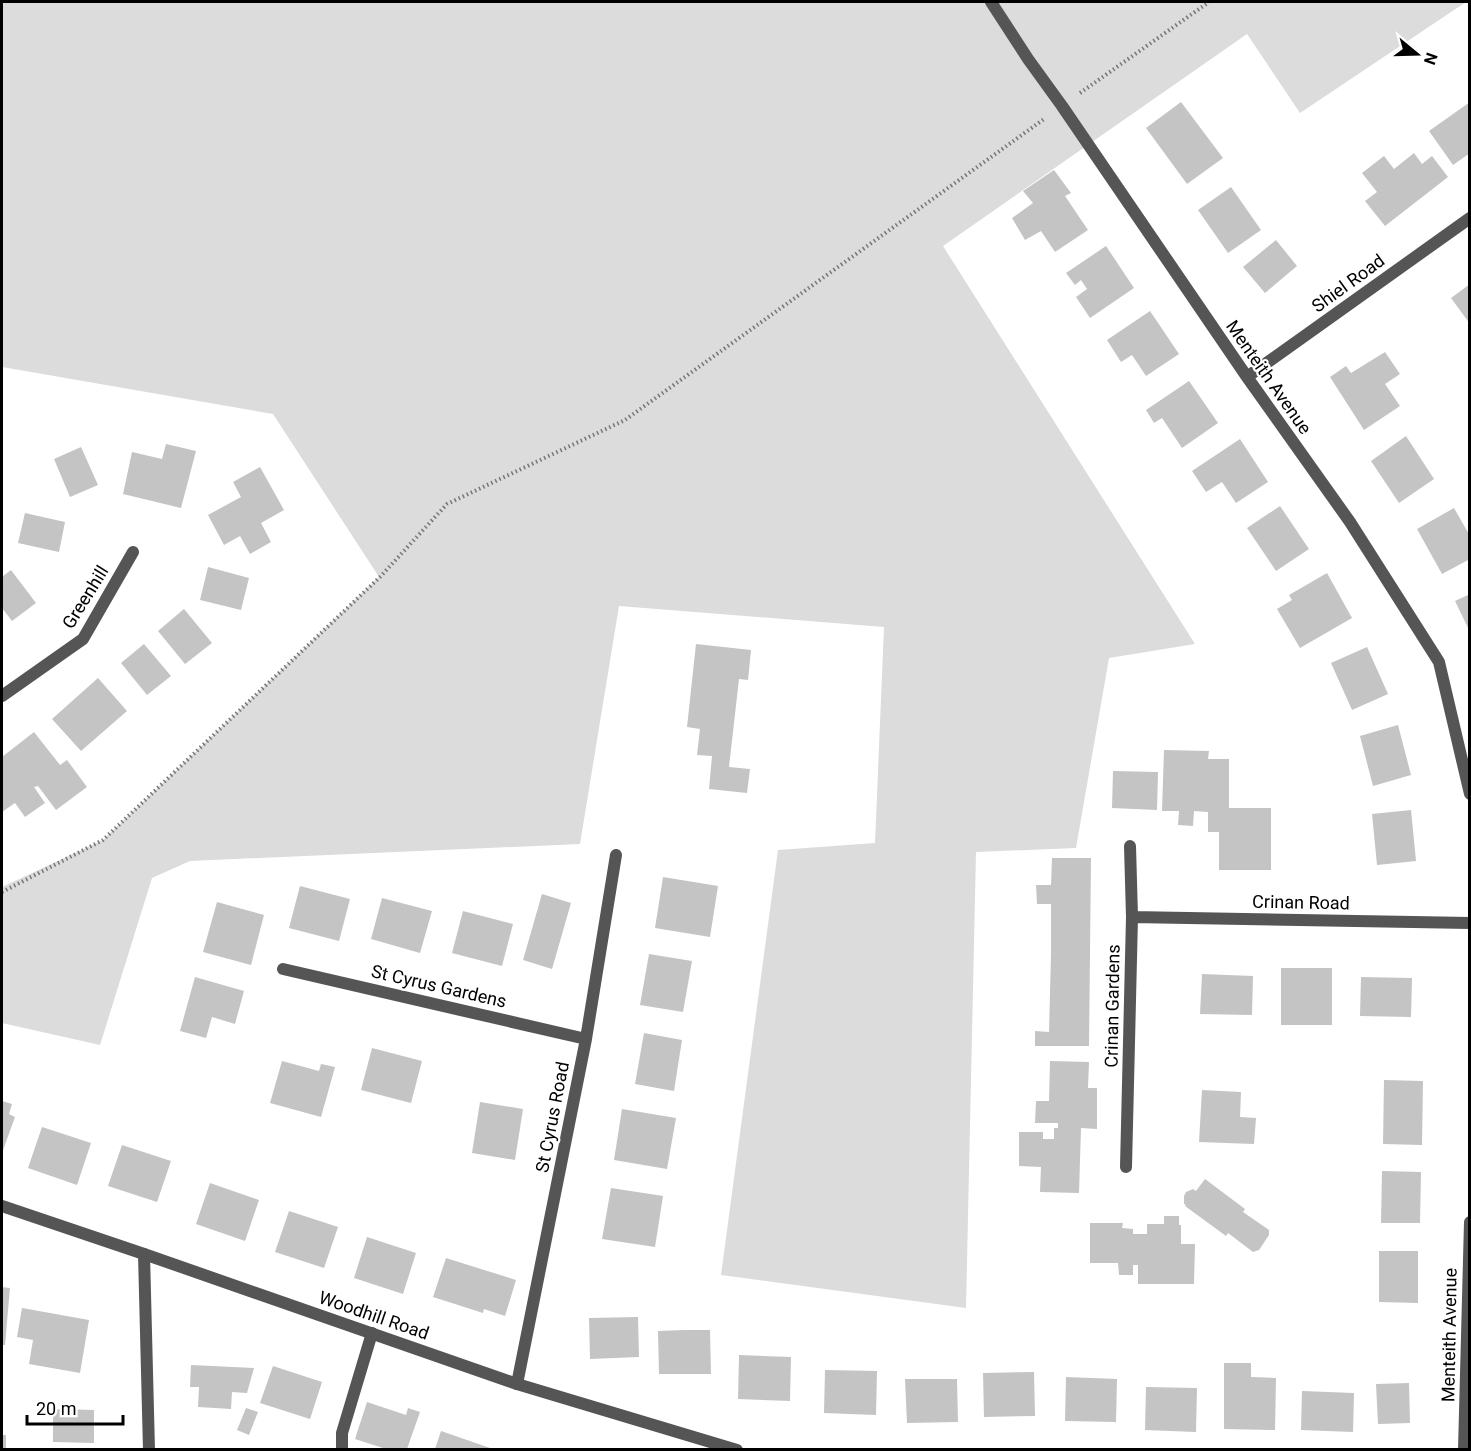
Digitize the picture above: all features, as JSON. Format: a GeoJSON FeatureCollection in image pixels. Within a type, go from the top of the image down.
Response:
{"type":"FeatureCollection","features":[{"type":"Feature","properties":{"kind":"street","name":"Menteith Avenue"},"geometry":{"type":"LineString","coordinates":[[991,2],[1247,377],[1350,522],[1439,662],[1470,794]]}},
{"type":"Feature","properties":{"kind":"street","name":"Shiel Road"},"geometry":{"type":"LineString","coordinates":[[1247,377],[1470,218]]}},
{"type":"Feature","properties":{"kind":"street","name":"Greenhill"},"geometry":{"type":"LineString","coordinates":[[2,696],[82,639],[133,552]]}},
{"type":"Feature","properties":{"kind":"street","name":"Crinan Gardens"},"geometry":{"type":"LineString","coordinates":[[1126,1167],[1132,917],[1130,846]]}},
{"type":"Feature","properties":{"kind":"street","name":"St Cyrus Road"},"geometry":{"type":"LineString","coordinates":[[517,1384],[586,1039],[616,855]]}},
{"type":"Feature","properties":{"kind":"street","name":"Crinan Road"},"geometry":{"type":"LineString","coordinates":[[1132,917],[1470,923]]}},
{"type":"Feature","properties":{"kind":"street","name":"St Cyrus Gardens"},"geometry":{"type":"LineString","coordinates":[[283,969],[586,1039]]}},
{"type":"Feature","properties":{"kind":"street","name":"Woodhill Road"},"geometry":{"type":"LineString","coordinates":[[2,1206],[517,1384],[737,1449]]}},
{"type":"Feature","properties":{"kind":"street","name":"Menteith Avenue"},"geometry":{"type":"LineString","coordinates":[[1464,1449],[1470,1222]]}},
{"type":"Feature","properties":{"kind":"street"},"geometry":{"type":"LineString","coordinates":[[144,1254],[150,1449]]}},
{"type":"Feature","properties":{"kind":"street"},"geometry":{"type":"LineString","coordinates":[[342,1449],[342,1433],[372,1333]]}},
{"type":"Feature","properties":{"kind":"path"},"geometry":{"type":"LineString","coordinates":[[2,892],[103,840],[380,578],[447,504],[625,420],[1209,2]]}},
{"type":"Feature","properties":{"kind":"shaded area"},"geometry":{"type":"Polygon","coordinates":[[[2,2],[1466,2],[1300,113],[1247,34],[943,246],[1195,644],[1109,658],[1076,848],[976,852],[966,1308],[721,1275],[778,850],[875,843],[884,627],[619,606],[580,844],[190,861],[152,878],[100,1045],[2,1023],[2,887],[103,840],[379,577],[273,414],[2,367],[2,2]]]}},
{"type":"Feature","properties":{"kind":"building"},"geometry":{"type":"Polygon","coordinates":[[[1181,102],[1223,158],[1187,184],[1146,128],[1181,102]]]}},
{"type":"Feature","properties":{"kind":"building"},"geometry":{"type":"Polygon","coordinates":[[[1470,102],[1470,153],[1453,165],[1429,131],[1470,102]]]}},
{"type":"Feature","properties":{"kind":"building"},"geometry":{"type":"Polygon","coordinates":[[[1414,153],[1422,164],[1432,156],[1448,177],[1385,226],[1365,201],[1377,192],[1362,173],[1384,156],[1394,169],[1414,153]]]}},
{"type":"Feature","properties":{"kind":"building"},"geometry":{"type":"Polygon","coordinates":[[[1054,170],[1071,193],[1065,196],[1088,230],[1055,252],[1041,231],[1025,240],[1012,218],[1033,203],[1023,191],[1054,170]]]}},
{"type":"Feature","properties":{"kind":"building"},"geometry":{"type":"Polygon","coordinates":[[[1231,187],[1261,230],[1228,253],[1198,210],[1231,187]]]}},
{"type":"Feature","properties":{"kind":"building"},"geometry":{"type":"Polygon","coordinates":[[[1276,240],[1297,266],[1265,293],[1243,267],[1276,240]]]}},
{"type":"Feature","properties":{"kind":"building"},"geometry":{"type":"Polygon","coordinates":[[[1106,246],[1134,288],[1090,318],[1076,297],[1087,289],[1081,280],[1075,285],[1066,273],[1106,246]]]}},
{"type":"Feature","properties":{"kind":"building"},"geometry":{"type":"Polygon","coordinates":[[[1470,284],[1470,324],[1451,298],[1470,284]]]}},
{"type":"Feature","properties":{"kind":"building"},"geometry":{"type":"Polygon","coordinates":[[[1150,311],[1179,354],[1146,376],[1132,355],[1121,362],[1107,340],[1150,311]]]}},
{"type":"Feature","properties":{"kind":"building"},"geometry":{"type":"Polygon","coordinates":[[[1385,352],[1400,374],[1385,384],[1400,406],[1364,430],[1330,377],[1346,366],[1351,373],[1385,352]]]}},
{"type":"Feature","properties":{"kind":"building"},"geometry":{"type":"Polygon","coordinates":[[[1189,381],[1218,423],[1182,448],[1162,418],[1154,423],[1146,410],[1189,381]]]}},
{"type":"Feature","properties":{"kind":"building"},"geometry":{"type":"Polygon","coordinates":[[[1406,436],[1434,479],[1399,503],[1371,461],[1406,436]]]}},
{"type":"Feature","properties":{"kind":"building"},"geometry":{"type":"Polygon","coordinates":[[[1240,439],[1268,482],[1236,503],[1222,482],[1206,492],[1192,471],[1240,439]]]}},
{"type":"Feature","properties":{"kind":"building"},"geometry":{"type":"Polygon","coordinates":[[[166,444],[196,451],[181,508],[123,494],[132,452],[162,459],[166,444]]]}},
{"type":"Feature","properties":{"kind":"building"},"geometry":{"type":"Polygon","coordinates":[[[81,447],[98,485],[70,497],[54,459],[81,447]]]}},
{"type":"Feature","properties":{"kind":"building"},"geometry":{"type":"Polygon","coordinates":[[[260,467],[284,510],[261,523],[271,542],[250,554],[240,536],[224,545],[208,515],[241,497],[233,482],[260,467]]]}},
{"type":"Feature","properties":{"kind":"building"},"geometry":{"type":"Polygon","coordinates":[[[1280,506],[1309,549],[1276,571],[1247,528],[1280,506]]]}},
{"type":"Feature","properties":{"kind":"building"},"geometry":{"type":"Polygon","coordinates":[[[1454,508],[1470,536],[1470,559],[1442,574],[1417,529],[1454,508]]]}},
{"type":"Feature","properties":{"kind":"building"},"geometry":{"type":"Polygon","coordinates":[[[25,513],[65,522],[59,552],[18,543],[25,513]]]}},
{"type":"Feature","properties":{"kind":"building"},"geometry":{"type":"Polygon","coordinates":[[[208,567],[249,578],[241,610],[200,600],[208,567]]]}},
{"type":"Feature","properties":{"kind":"building"},"geometry":{"type":"Polygon","coordinates":[[[11,570],[36,603],[12,621],[2,608],[2,577],[11,570]]]}},
{"type":"Feature","properties":{"kind":"building"},"geometry":{"type":"Polygon","coordinates":[[[1327,573],[1352,618],[1300,648],[1277,609],[1292,600],[1289,595],[1327,573]]]}},
{"type":"Feature","properties":{"kind":"building"},"geometry":{"type":"Polygon","coordinates":[[[1470,594],[1470,632],[1455,601],[1470,594]]]}},
{"type":"Feature","properties":{"kind":"building"},"geometry":{"type":"Polygon","coordinates":[[[184,609],[212,643],[185,664],[158,631],[184,609]]]}},
{"type":"Feature","properties":{"kind":"building"},"geometry":{"type":"Polygon","coordinates":[[[144,644],[171,676],[147,695],[121,663],[144,644]]]}},
{"type":"Feature","properties":{"kind":"building"},"geometry":{"type":"Polygon","coordinates":[[[696,644],[751,650],[748,680],[739,679],[729,767],[750,769],[747,793],[709,789],[712,756],[697,755],[700,729],[687,727],[696,644]]]}},
{"type":"Feature","properties":{"kind":"building"},"geometry":{"type":"Polygon","coordinates":[[[1367,647],[1388,694],[1352,710],[1331,663],[1367,647]]]}},
{"type":"Feature","properties":{"kind":"building"},"geometry":{"type":"Polygon","coordinates":[[[98,678],[127,711],[81,751],[52,719],[98,678]]]}},
{"type":"Feature","properties":{"kind":"building"},"geometry":{"type":"Polygon","coordinates":[[[1398,725],[1411,775],[1373,786],[1360,736],[1398,725]]]}},
{"type":"Feature","properties":{"kind":"building"},"geometry":{"type":"Polygon","coordinates":[[[34,732],[60,765],[67,760],[87,787],[56,810],[38,786],[34,787],[45,803],[25,817],[15,803],[2,812],[2,757],[34,732]]]}},
{"type":"Feature","properties":{"kind":"building"},"geometry":{"type":"Polygon","coordinates":[[[1164,750],[1209,751],[1208,759],[1229,759],[1229,808],[1271,808],[1271,870],[1219,870],[1219,832],[1208,832],[1208,812],[1194,811],[1193,826],[1178,825],[1179,811],[1162,811],[1164,750]]]}},
{"type":"Feature","properties":{"kind":"building"},"geometry":{"type":"Polygon","coordinates":[[[1113,771],[1158,772],[1157,810],[1112,808],[1113,771]]]}},
{"type":"Feature","properties":{"kind":"building"},"geometry":{"type":"Polygon","coordinates":[[[1411,810],[1416,861],[1377,865],[1372,814],[1411,810]]]}},
{"type":"Feature","properties":{"kind":"building"},"geometry":{"type":"Polygon","coordinates":[[[1052,858],[1091,858],[1089,1046],[1035,1046],[1035,1031],[1049,1032],[1051,954],[1051,904],[1037,904],[1036,885],[1051,885],[1052,858]]]}},
{"type":"Feature","properties":{"kind":"building"},"geometry":{"type":"Polygon","coordinates":[[[663,877],[718,886],[710,937],[655,928],[663,877]]]}},
{"type":"Feature","properties":{"kind":"building"},"geometry":{"type":"Polygon","coordinates":[[[300,886],[350,899],[339,941],[289,928],[300,886]]]}},
{"type":"Feature","properties":{"kind":"building"},"geometry":{"type":"Polygon","coordinates":[[[542,894],[571,903],[552,969],[523,960],[542,894]]]}},
{"type":"Feature","properties":{"kind":"building"},"geometry":{"type":"Polygon","coordinates":[[[382,898],[432,911],[420,953],[371,939],[382,898]]]}},
{"type":"Feature","properties":{"kind":"building"},"geometry":{"type":"Polygon","coordinates":[[[217,902],[264,915],[251,965],[203,952],[217,902]]]}},
{"type":"Feature","properties":{"kind":"building"},"geometry":{"type":"Polygon","coordinates":[[[463,911],[513,924],[502,966],[452,953],[463,911]]]}},
{"type":"Feature","properties":{"kind":"building"},"geometry":{"type":"Polygon","coordinates":[[[649,954],[692,961],[683,1012],[640,1005],[649,954]]]}},
{"type":"Feature","properties":{"kind":"building"},"geometry":{"type":"Polygon","coordinates":[[[1281,968],[1332,968],[1332,1025],[1281,1025],[1281,968]]]}},
{"type":"Feature","properties":{"kind":"building"},"geometry":{"type":"Polygon","coordinates":[[[1202,974],[1253,976],[1252,1015],[1200,1014],[1202,974]]]}},
{"type":"Feature","properties":{"kind":"building"},"geometry":{"type":"Polygon","coordinates":[[[195,977],[244,991],[235,1024],[212,1017],[206,1038],[180,1031],[195,977]]]}},
{"type":"Feature","properties":{"kind":"building"},"geometry":{"type":"Polygon","coordinates":[[[1361,977],[1412,978],[1411,1017],[1360,1016],[1361,977]]]}},
{"type":"Feature","properties":{"kind":"building"},"geometry":{"type":"Polygon","coordinates":[[[644,1033],[682,1040],[674,1091],[635,1084],[644,1033]]]}},
{"type":"Feature","properties":{"kind":"building"},"geometry":{"type":"Polygon","coordinates":[[[372,1048],[422,1061],[411,1103],[361,1090],[372,1048]]]}},
{"type":"Feature","properties":{"kind":"building"},"geometry":{"type":"Polygon","coordinates":[[[282,1061],[319,1071],[321,1064],[335,1067],[321,1117],[270,1103],[282,1061]]]}},
{"type":"Feature","properties":{"kind":"building"},"geometry":{"type":"Polygon","coordinates":[[[1050,1061],[1089,1062],[1088,1088],[1097,1088],[1097,1129],[1081,1128],[1079,1193],[1040,1192],[1041,1167],[1019,1166],[1019,1132],[1043,1132],[1043,1139],[1054,1139],[1054,1128],[1058,1128],[1058,1123],[1035,1123],[1036,1101],[1049,1101],[1050,1061]]]}},
{"type":"Feature","properties":{"kind":"building"},"geometry":{"type":"Polygon","coordinates":[[[1384,1080],[1423,1081],[1422,1145],[1383,1144],[1384,1080]]]}},
{"type":"Feature","properties":{"kind":"building"},"geometry":{"type":"Polygon","coordinates":[[[1202,1090],[1241,1092],[1240,1117],[1256,1118],[1254,1144],[1199,1142],[1202,1090]]]}},
{"type":"Feature","properties":{"kind":"building"},"geometry":{"type":"Polygon","coordinates":[[[2,1101],[12,1104],[9,1114],[15,1117],[2,1153],[2,1101]]]}},
{"type":"Feature","properties":{"kind":"building"},"geometry":{"type":"Polygon","coordinates":[[[480,1102],[523,1109],[515,1160],[472,1153],[480,1102]]]}},
{"type":"Feature","properties":{"kind":"building"},"geometry":{"type":"Polygon","coordinates":[[[622,1109],[676,1118],[667,1169],[614,1160],[622,1109]]]}},
{"type":"Feature","properties":{"kind":"building"},"geometry":{"type":"Polygon","coordinates":[[[42,1127],[91,1143],[77,1185],[28,1168],[42,1127]]]}},
{"type":"Feature","properties":{"kind":"building"},"geometry":{"type":"Polygon","coordinates":[[[122,1145],[171,1161],[157,1202],[108,1186],[122,1145]]]}},
{"type":"Feature","properties":{"kind":"building"},"geometry":{"type":"Polygon","coordinates":[[[1382,1171],[1421,1172],[1420,1223],[1381,1223],[1382,1171]]]}},
{"type":"Feature","properties":{"kind":"building"},"geometry":{"type":"Polygon","coordinates":[[[1205,1179],[1245,1209],[1243,1212],[1269,1230],[1269,1235],[1259,1250],[1253,1252],[1228,1233],[1226,1236],[1185,1206],[1186,1192],[1193,1189],[1196,1191],[1205,1179]]]}},
{"type":"Feature","properties":{"kind":"building"},"geometry":{"type":"Polygon","coordinates":[[[210,1183],[259,1200],[245,1241],[196,1224],[210,1183]]]}},
{"type":"Feature","properties":{"kind":"building"},"geometry":{"type":"Polygon","coordinates":[[[611,1188],[663,1196],[655,1247],[602,1239],[611,1188]]]}},
{"type":"Feature","properties":{"kind":"building"},"geometry":{"type":"Polygon","coordinates":[[[289,1211],[338,1227],[324,1268],[275,1252],[289,1211]]]}},
{"type":"Feature","properties":{"kind":"building"},"geometry":{"type":"Polygon","coordinates":[[[1164,1216],[1179,1216],[1181,1244],[1195,1244],[1194,1284],[1138,1284],[1138,1265],[1133,1265],[1133,1275],[1119,1275],[1118,1263],[1090,1263],[1090,1223],[1123,1223],[1122,1228],[1133,1229],[1133,1234],[1147,1234],[1147,1224],[1164,1224],[1164,1216]]]}},
{"type":"Feature","properties":{"kind":"building"},"geometry":{"type":"Polygon","coordinates":[[[367,1237],[416,1253],[403,1294],[354,1278],[367,1237]]]}},
{"type":"Feature","properties":{"kind":"building"},"geometry":{"type":"Polygon","coordinates":[[[1379,1251],[1418,1251],[1418,1303],[1379,1302],[1379,1251]]]}},
{"type":"Feature","properties":{"kind":"building"},"geometry":{"type":"Polygon","coordinates":[[[446,1258],[516,1280],[505,1316],[484,1309],[483,1313],[433,1297],[446,1258]]]}},
{"type":"Feature","properties":{"kind":"building"},"geometry":{"type":"Polygon","coordinates":[[[2,1287],[10,1288],[5,1345],[2,1345],[2,1287]]]}},
{"type":"Feature","properties":{"kind":"building"},"geometry":{"type":"Polygon","coordinates":[[[22,1308],[89,1320],[80,1373],[29,1364],[33,1340],[17,1337],[22,1308]]]}},
{"type":"Feature","properties":{"kind":"building"},"geometry":{"type":"Polygon","coordinates":[[[638,1317],[639,1357],[590,1359],[589,1318],[638,1317]]]}},
{"type":"Feature","properties":{"kind":"building"},"geometry":{"type":"Polygon","coordinates":[[[710,1330],[711,1374],[659,1374],[658,1331],[710,1330]]]}},
{"type":"Feature","properties":{"kind":"building"},"geometry":{"type":"Polygon","coordinates":[[[739,1355],[791,1357],[790,1401],[738,1399],[739,1355]]]}},
{"type":"Feature","properties":{"kind":"building"},"geometry":{"type":"Polygon","coordinates":[[[1224,1363],[1251,1363],[1251,1377],[1276,1378],[1275,1430],[1224,1429],[1224,1363]]]}},
{"type":"Feature","properties":{"kind":"building"},"geometry":{"type":"Polygon","coordinates":[[[191,1365],[254,1368],[247,1393],[232,1392],[231,1409],[198,1407],[199,1387],[190,1387],[191,1365]]]}},
{"type":"Feature","properties":{"kind":"building"},"geometry":{"type":"Polygon","coordinates":[[[273,1366],[322,1382],[310,1419],[260,1403],[273,1366]]]}},
{"type":"Feature","properties":{"kind":"building"},"geometry":{"type":"Polygon","coordinates":[[[825,1370],[877,1371],[876,1415],[824,1413],[825,1370]]]}},
{"type":"Feature","properties":{"kind":"building"},"geometry":{"type":"Polygon","coordinates":[[[1034,1372],[1035,1416],[984,1417],[983,1373],[1034,1372]]]}},
{"type":"Feature","properties":{"kind":"building"},"geometry":{"type":"Polygon","coordinates":[[[1066,1377],[1117,1379],[1116,1422],[1065,1421],[1066,1377]]]}},
{"type":"Feature","properties":{"kind":"building"},"geometry":{"type":"Polygon","coordinates":[[[905,1379],[957,1379],[958,1422],[907,1423],[905,1379]]]}},
{"type":"Feature","properties":{"kind":"building"},"geometry":{"type":"Polygon","coordinates":[[[1409,1383],[1410,1423],[1378,1424],[1376,1384],[1409,1383]]]}},
{"type":"Feature","properties":{"kind":"building"},"geometry":{"type":"Polygon","coordinates":[[[1146,1387],[1197,1388],[1196,1432],[1145,1430],[1146,1387]]]}},
{"type":"Feature","properties":{"kind":"building"},"geometry":{"type":"Polygon","coordinates":[[[1302,1391],[1354,1393],[1353,1432],[1301,1430],[1302,1391]]]}},
{"type":"Feature","properties":{"kind":"building"},"geometry":{"type":"Polygon","coordinates":[[[367,1402],[406,1415],[408,1408],[420,1412],[407,1449],[386,1449],[355,1439],[367,1402]]]}},
{"type":"Feature","properties":{"kind":"building"},"geometry":{"type":"Polygon","coordinates":[[[246,1408],[258,1412],[249,1435],[237,1430],[246,1408]]]}},
{"type":"Feature","properties":{"kind":"building"},"geometry":{"type":"Polygon","coordinates":[[[53,1409],[94,1410],[94,1443],[53,1442],[53,1409]]]}},
{"type":"Feature","properties":{"kind":"building"},"geometry":{"type":"Polygon","coordinates":[[[441,1431],[493,1449],[435,1449],[441,1431]]]}},
{"type":"Feature","properties":{"kind":"building"},"geometry":{"type":"Polygon","coordinates":[[[2,1435],[6,1435],[6,1449],[2,1449],[2,1435]]]}}]}
